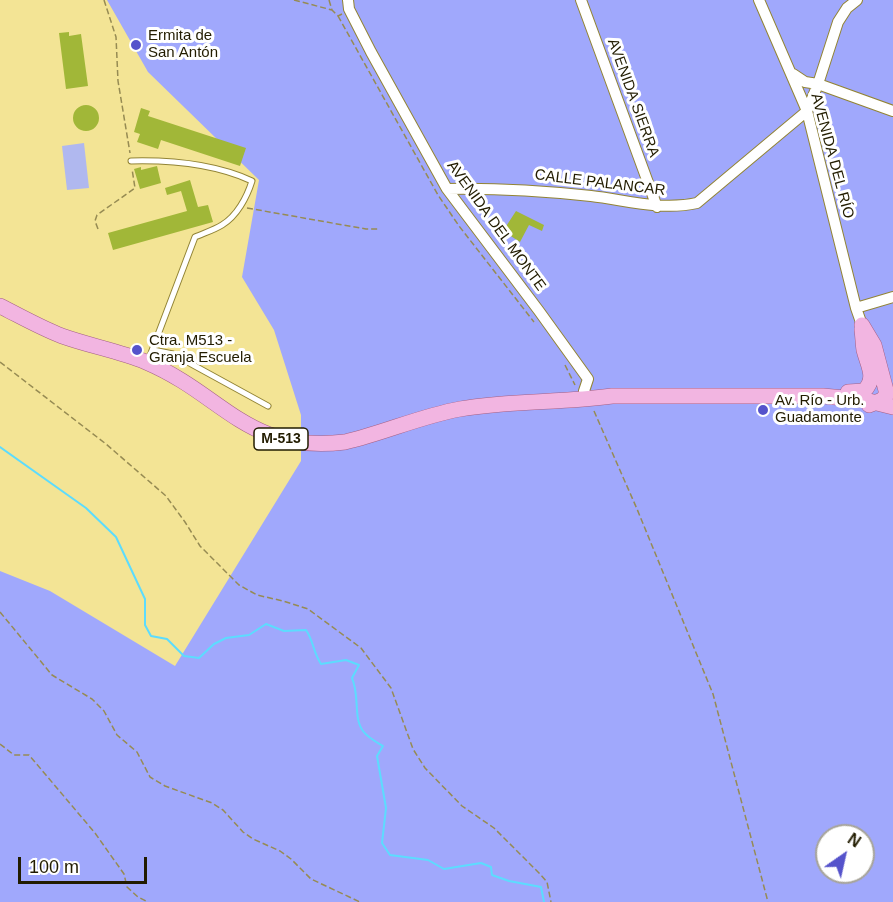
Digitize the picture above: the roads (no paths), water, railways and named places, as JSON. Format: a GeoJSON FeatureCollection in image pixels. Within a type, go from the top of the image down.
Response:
{"type":"FeatureCollection","features":[{"type":"Feature","properties":{"kind":"main road","name":"M-513"},"geometry":{"type":"LineString","coordinates":[[0,306],[55,333],[120,352],[150,356],[172,375],[240,422],[274,437],[301,444],[327,444],[361,438],[459,409],[514,402],[612,396],[881,397],[874,410],[842,406],[612,403],[589,399]]}},
{"type":"Feature","properties":{"kind":"main road"},"geometry":{"type":"LineString","coordinates":[[708,404],[726,400],[833,402],[881,397],[864,348],[862,325]]}},
{"type":"Feature","properties":{"kind":"street","name":"AVENIDA SIERRA"},"geometry":{"type":"LineString","coordinates":[[581,0],[657,207]]}},
{"type":"Feature","properties":{"kind":"street","name":"AVENIDA DEL RÍO"},"geometry":{"type":"LineString","coordinates":[[759,0],[807,111],[862,325]]}},
{"type":"Feature","properties":{"kind":"street","name":"CALLE PALANCAR"},"geometry":{"type":"LineString","coordinates":[[447,189],[533,190],[657,207],[697,203],[807,111],[838,22],[847,8],[857,0]]}},
{"type":"Feature","properties":{"kind":"street","name":"AVENIDA DEL MONTE"},"geometry":{"type":"LineString","coordinates":[[348,4],[382,74],[447,189],[588,379],[584,391],[589,399]]}},
{"type":"Feature","properties":{"kind":"street"},"geometry":{"type":"LineString","coordinates":[[792,74],[805,82],[818,84],[893,111]]}},
{"type":"Feature","properties":{"kind":"street"},"geometry":{"type":"LineString","coordinates":[[856,308],[893,297]]}},
{"type":"Feature","properties":{"kind":"lane"},"geometry":{"type":"LineString","coordinates":[[131,161],[167,160],[235,174],[252,182],[248,195],[223,224],[195,237],[150,356],[173,354],[268,406]]}},
{"type":"Feature","properties":{"kind":"waterway"},"geometry":{"type":"LineString","coordinates":[[0,447],[86,508],[116,537],[145,599],[145,625],[151,636],[167,639],[184,656],[199,658],[214,644],[226,638],[249,635],[266,624],[284,631],[306,630],[321,664],[346,660],[359,665],[352,678],[356,692],[358,720],[365,733],[383,746],[377,756],[386,808],[382,843],[390,855],[428,860],[444,869],[481,863],[491,867],[492,875],[541,887],[544,902]]}},
{"type":"Feature","properties":{"kind":"place","name":"Ermita de San Antón"},"geometry":{"type":"Point","coordinates":[136,45]}},
{"type":"Feature","properties":{"kind":"place","name":"Ctra. M513 - Granja Escuela"},"geometry":{"type":"Point","coordinates":[137,350]}},
{"type":"Feature","properties":{"kind":"place","name":"Av. Río - Urb. Guadamonte"},"geometry":{"type":"Point","coordinates":[763,410]}}]}
